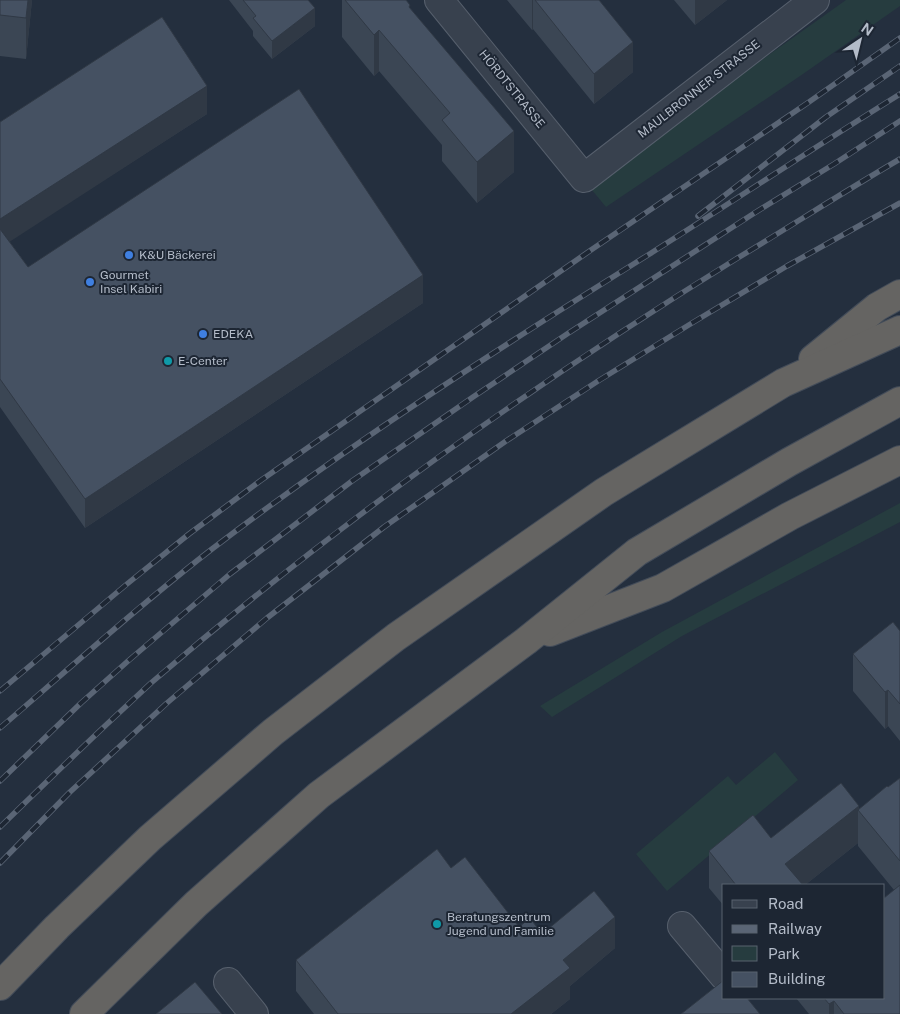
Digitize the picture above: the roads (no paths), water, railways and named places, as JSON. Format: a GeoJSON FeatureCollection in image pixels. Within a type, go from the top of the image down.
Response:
{"type":"FeatureCollection","features":[{"type":"Feature","properties":{"kind":"highway"},"geometry":{"type":"LineString","coordinates":[[783,383],[877,307],[900,294]]}},
{"type":"Feature","properties":{"kind":"highway"},"geometry":{"type":"LineString","coordinates":[[0,986],[57,927],[150,838],[273,732],[396,637],[604,492],[783,383],[900,330]]}},
{"type":"Feature","properties":{"kind":"highway"},"geometry":{"type":"LineString","coordinates":[[84,1014],[196,904],[319,795],[526,641],[637,552],[789,462],[900,401]]}},
{"type":"Feature","properties":{"kind":"highway"},"geometry":{"type":"LineString","coordinates":[[526,641],[663,588],[790,516],[900,460]]}},
{"type":"Feature","properties":{"kind":"street","name":"HÖRDTSTRASSE"},"geometry":{"type":"LineString","coordinates":[[439,0],[584,178]]}},
{"type":"Feature","properties":{"kind":"street","name":"MAULBRONNER STRASSE"},"geometry":{"type":"LineString","coordinates":[[584,178],[815,0]]}},
{"type":"Feature","properties":{"kind":"street"},"geometry":{"type":"LineString","coordinates":[[682,926],[722,974]]}},
{"type":"Feature","properties":{"kind":"street"},"geometry":{"type":"LineString","coordinates":[[228,982],[254,1014]]}},
{"type":"Feature","properties":{"kind":"railway"},"geometry":{"type":"LineString","coordinates":[[0,691],[127,584],[189,534],[260,481],[591,250],[900,38]]}},
{"type":"Feature","properties":{"kind":"railway"},"geometry":{"type":"LineString","coordinates":[[698,216],[826,117],[900,66]]}},
{"type":"Feature","properties":{"kind":"railway"},"geometry":{"type":"LineString","coordinates":[[0,728],[131,615],[212,549],[318,471],[481,361],[900,94]]}},
{"type":"Feature","properties":{"kind":"railway"},"geometry":{"type":"LineString","coordinates":[[0,781],[81,703],[230,574],[352,481],[567,334],[900,121]]}},
{"type":"Feature","properties":{"kind":"railway"},"geometry":{"type":"LineString","coordinates":[[0,827],[151,683],[220,625],[362,513],[435,459],[584,357],[736,259],[900,159]]}},
{"type":"Feature","properties":{"kind":"railway"},"geometry":{"type":"LineString","coordinates":[[0,863],[70,792],[167,703],[267,618],[384,527],[506,441],[598,381],[787,266],[900,203]]}},
{"type":"Feature","properties":{"kind":"place","name":"K&U Bäckerei"},"geometry":{"type":"Point","coordinates":[129,255]}},
{"type":"Feature","properties":{"kind":"place","name":"Gourmet Insel Kabiri"},"geometry":{"type":"Point","coordinates":[90,282]}},
{"type":"Feature","properties":{"kind":"place","name":"EDEKA"},"geometry":{"type":"Point","coordinates":[203,334]}},
{"type":"Feature","properties":{"kind":"place","name":"E-Center"},"geometry":{"type":"Point","coordinates":[168,361]}},
{"type":"Feature","properties":{"kind":"place","name":"Beratungszentrum Jugend und Familie"},"geometry":{"type":"Point","coordinates":[437,924]}}]}
